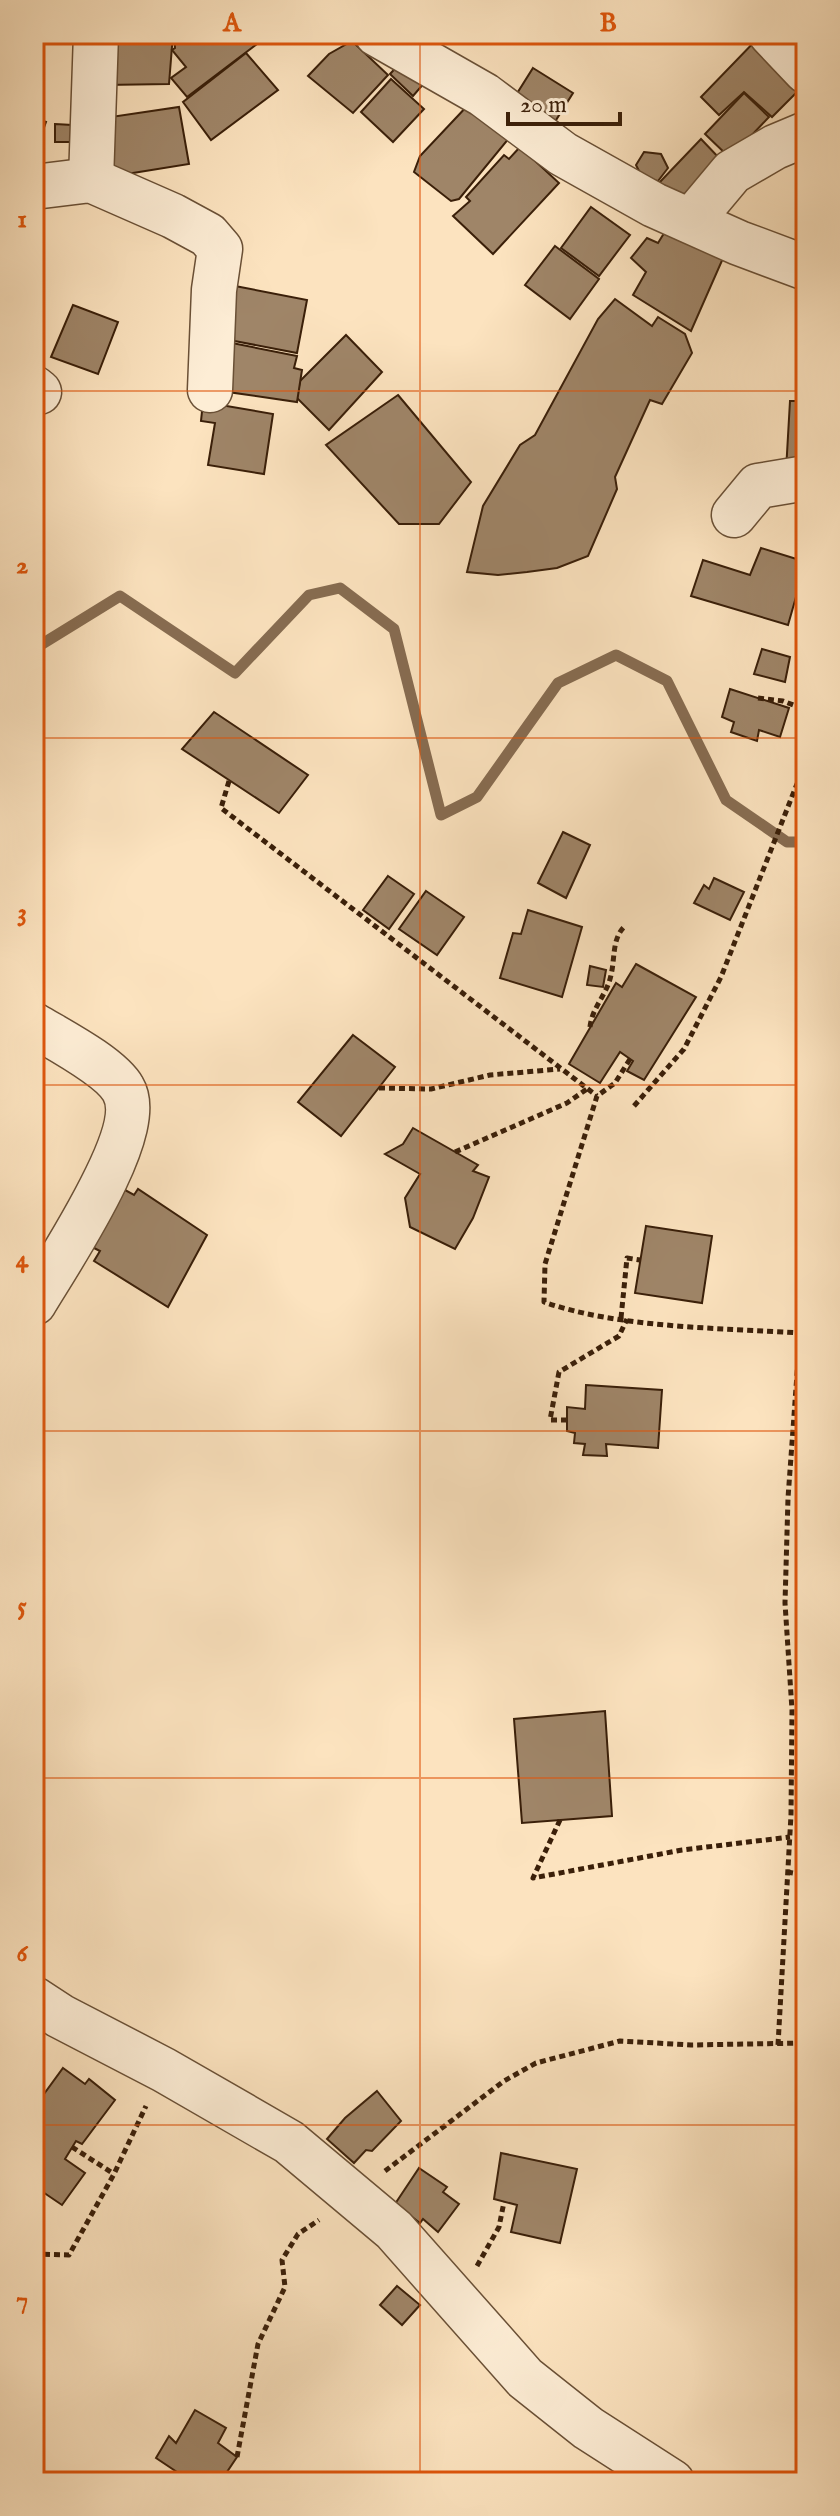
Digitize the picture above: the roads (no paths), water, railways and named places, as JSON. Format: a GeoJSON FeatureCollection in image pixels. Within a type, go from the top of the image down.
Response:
{"type":"FeatureCollection","features":[{"type":"Feature","properties":{"kind":"street"},"geometry":{"type":"LineString","coordinates":[[91,180],[96,34]]}},
{"type":"Feature","properties":{"kind":"street"},"geometry":{"type":"LineString","coordinates":[[771,34],[806,71]]}},
{"type":"Feature","properties":{"kind":"street"},"geometry":{"type":"LineString","coordinates":[[393,36],[484,95],[563,154],[654,205],[739,243],[806,268]]}},
{"type":"Feature","properties":{"kind":"street"},"geometry":{"type":"LineString","coordinates":[[691,221],[732,172],[775,147],[806,134]]}},
{"type":"Feature","properties":{"kind":"street"},"geometry":{"type":"LineString","coordinates":[[34,187],[91,180],[208,235],[220,249],[214,290],[210,390]]}},
{"type":"Feature","properties":{"kind":"street"},"geometry":{"type":"LineString","coordinates":[[734,515],[758,486],[806,478]]}},
{"type":"Feature","properties":{"kind":"street"},"geometry":{"type":"LineString","coordinates":[[34,1025],[101,1066],[124,1089],[128,1111],[126,1130],[97,1198],[34,1303]]}},
{"type":"Feature","properties":{"kind":"street"},"geometry":{"type":"LineString","coordinates":[[34,1999],[289,2142],[394,2230],[525,2378],[588,2428],[672,2482]]}},
{"type":"Feature","properties":{"kind":"waterway"},"geometry":{"type":"LineString","coordinates":[[34,649],[120,596],[235,673],[309,595],[340,588],[394,629],[441,815],[477,797],[558,683],[616,655],[667,681],[726,800],[787,842],[806,842]]}}]}
